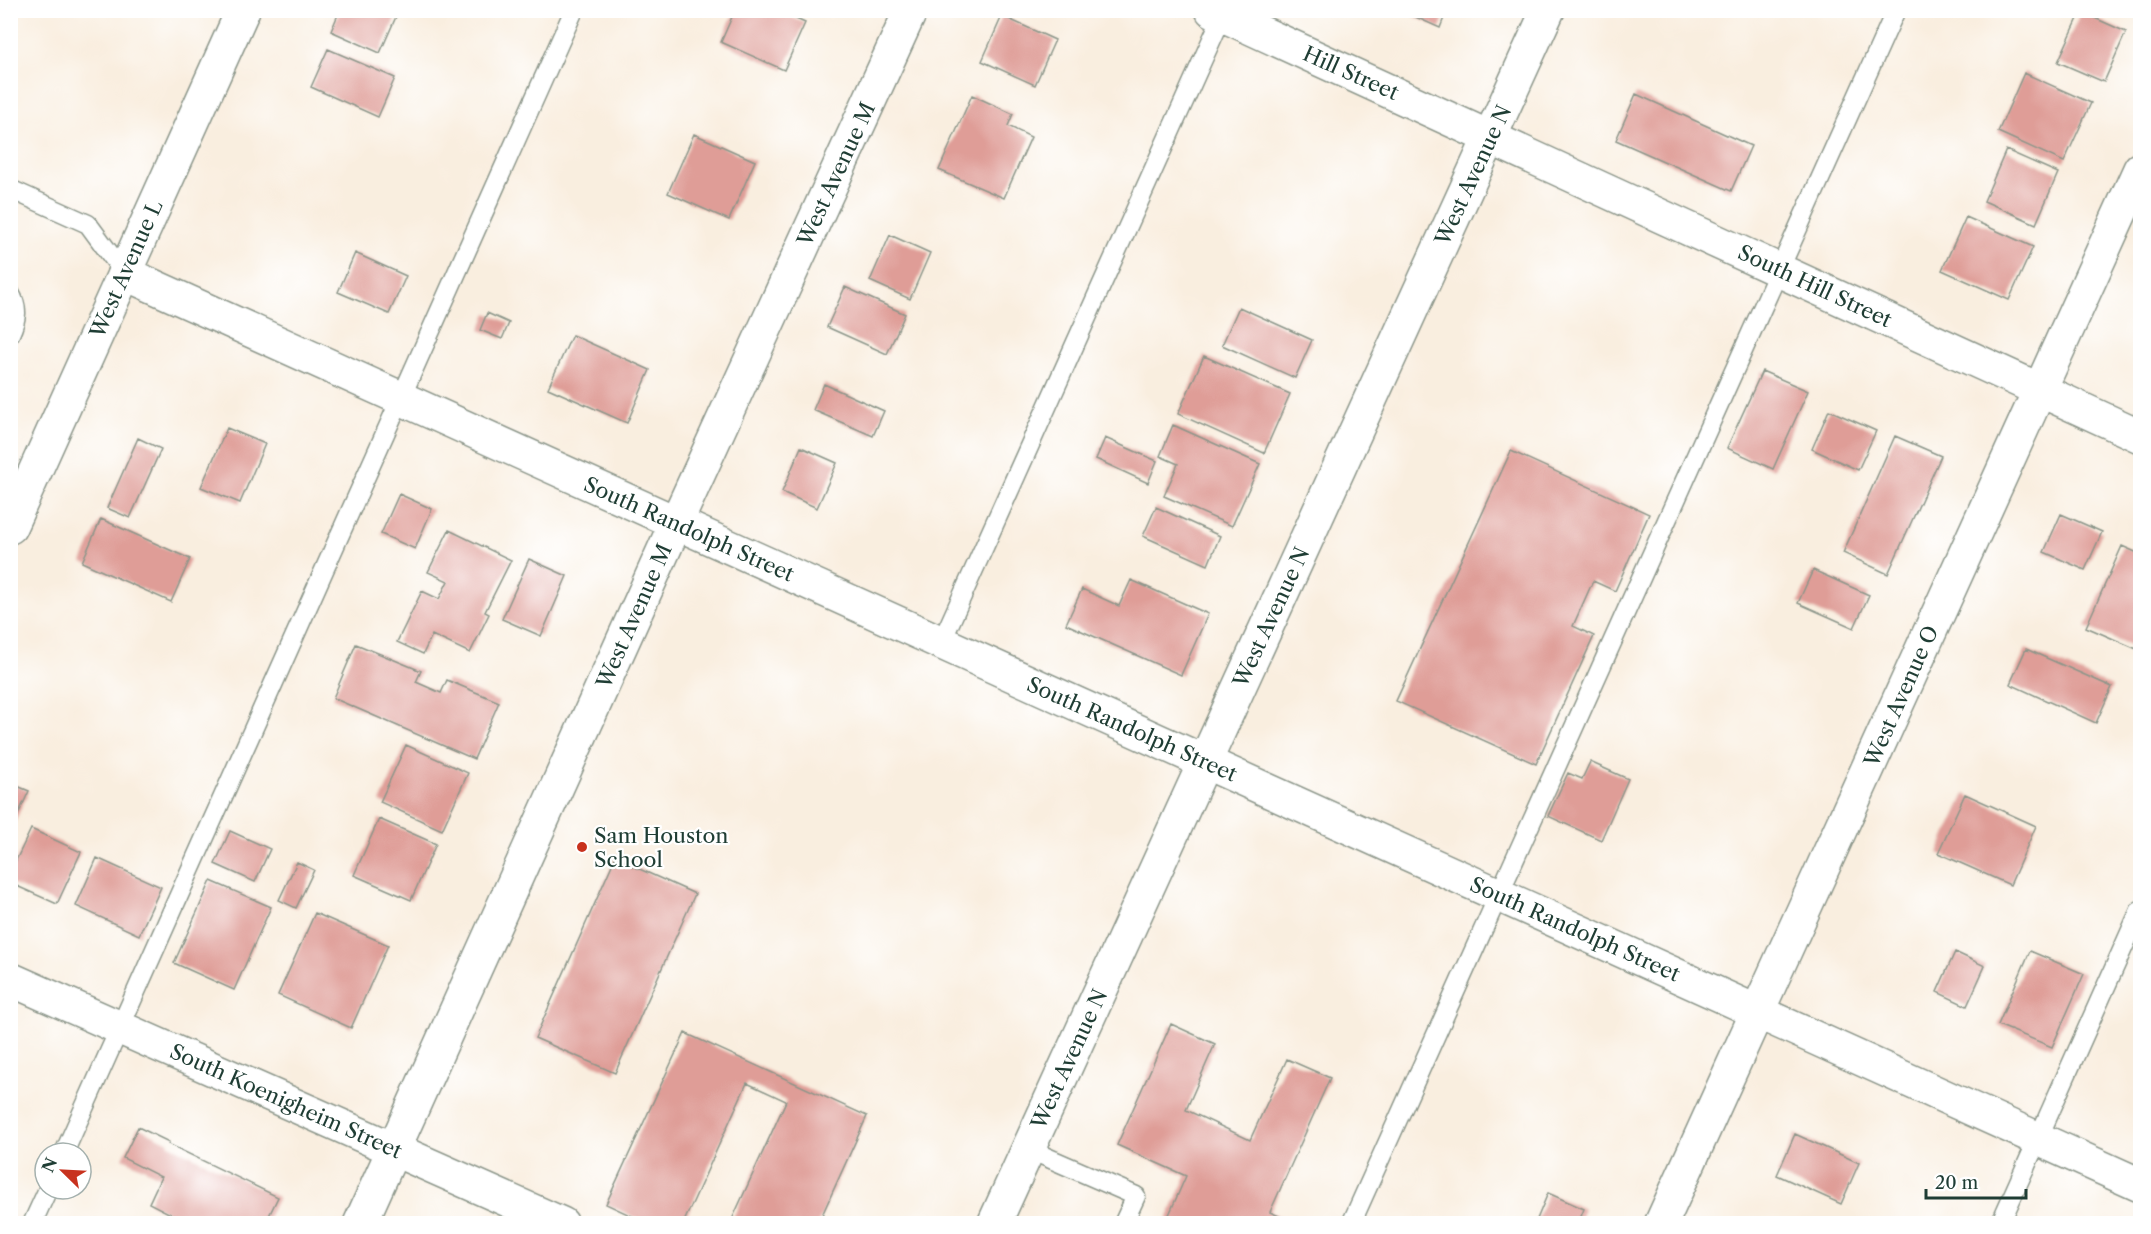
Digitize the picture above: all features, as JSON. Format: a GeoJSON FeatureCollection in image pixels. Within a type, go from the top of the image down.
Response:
{"type":"FeatureCollection","features":[{"type":"Feature","properties":{"kind":"street","name":"West Avenue L"},"geometry":{"type":"LineString","coordinates":[[10,527],[243,10]]}},
{"type":"Feature","properties":{"kind":"street","name":"West Avenue M"},"geometry":{"type":"LineString","coordinates":[[360,1224],[676,523],[911,10]]}},
{"type":"Feature","properties":{"kind":"street","name":"West Avenue N"},"geometry":{"type":"LineString","coordinates":[[994,1224],[1548,10]]}},
{"type":"Feature","properties":{"kind":"street","name":"Hill Street"},"geometry":{"type":"LineString","coordinates":[[1220,12],[1490,136]]}},
{"type":"Feature","properties":{"kind":"street","name":"South Hill Street"},"geometry":{"type":"LineString","coordinates":[[1490,136],[2140,436]]}},
{"type":"Feature","properties":{"kind":"street","name":"West Avenue O"},"geometry":{"type":"LineString","coordinates":[[1661,1224],[2140,170]]}},
{"type":"Feature","properties":{"kind":"street","name":"South Randolph Street"},"geometry":{"type":"LineString","coordinates":[[124,273],[2140,1185]]}},
{"type":"Feature","properties":{"kind":"street","name":"South Koenigheim Street"},"geometry":{"type":"LineString","coordinates":[[10,979],[562,1224]]}},
{"type":"Feature","properties":{"kind":"lane"},"geometry":{"type":"LineString","coordinates":[[69,1141],[574,10]]}},
{"type":"Feature","properties":{"kind":"lane"},"geometry":{"type":"LineString","coordinates":[[1351,1224],[1896,10]]}},
{"type":"Feature","properties":{"kind":"lane"},"geometry":{"type":"LineString","coordinates":[[941,643],[1220,12]]}},
{"type":"Feature","properties":{"kind":"lane"},"geometry":{"type":"LineString","coordinates":[[10,189],[88,224],[124,273]]}},
{"type":"Feature","properties":{"kind":"lane"},"geometry":{"type":"LineString","coordinates":[[10,293],[17,307],[16,322],[10,334]]}},
{"type":"Feature","properties":{"kind":"lane"},"geometry":{"type":"LineString","coordinates":[[2000,1224],[2140,910]]}},
{"type":"Feature","properties":{"kind":"lane"},"geometry":{"type":"LineString","coordinates":[[1028,1149],[1136,1196],[1123,1224]]}},
{"type":"Feature","properties":{"kind":"lane"},"geometry":{"type":"LineString","coordinates":[[32,1224],[43,1201]]}},
{"type":"Feature","properties":{"kind":"building"},"geometry":{"type":"Polygon","coordinates":[[[340,10],[399,10],[380,53],[331,31],[340,10]]]}},
{"type":"Feature","properties":{"kind":"building"},"geometry":{"type":"Polygon","coordinates":[[[735,10],[776,10],[805,23],[784,70],[721,42],[735,10]]]}},
{"type":"Feature","properties":{"kind":"building"},"geometry":{"type":"Polygon","coordinates":[[[1400,10],[1447,10],[1440,28],[1400,10]]]}},
{"type":"Feature","properties":{"kind":"building"},"geometry":{"type":"Polygon","coordinates":[[[2081,12],[2126,32],[2104,82],[2058,62],[2081,12]]]}},
{"type":"Feature","properties":{"kind":"building"},"geometry":{"type":"Polygon","coordinates":[[[1002,16],[1055,40],[1035,85],[982,61],[1002,16]]]}},
{"type":"Feature","properties":{"kind":"building"},"geometry":{"type":"Polygon","coordinates":[[[328,49],[395,78],[378,117],[311,87],[328,49]]]}},
{"type":"Feature","properties":{"kind":"building"},"geometry":{"type":"Polygon","coordinates":[[[2024,73],[2091,103],[2064,162],[1998,132],[2024,73]]]}},
{"type":"Feature","properties":{"kind":"building"},"geometry":{"type":"Polygon","coordinates":[[[1636,94],[1751,146],[1731,191],[1616,140],[1636,94]]]}},
{"type":"Feature","properties":{"kind":"building"},"geometry":{"type":"Polygon","coordinates":[[[972,95],[1013,114],[1008,126],[1031,137],[1004,198],[939,170],[972,95]]]}},
{"type":"Feature","properties":{"kind":"building"},"geometry":{"type":"Polygon","coordinates":[[[694,134],[755,161],[729,220],[668,193],[694,134]]]}},
{"type":"Feature","properties":{"kind":"building"},"geometry":{"type":"Polygon","coordinates":[[[2006,150],[2058,173],[2036,224],[1984,201],[2006,150]]]}},
{"type":"Feature","properties":{"kind":"building"},"geometry":{"type":"Polygon","coordinates":[[[1966,217],[2033,247],[2009,300],[1942,270],[1966,217]]]}},
{"type":"Feature","properties":{"kind":"building"},"geometry":{"type":"Polygon","coordinates":[[[890,235],[930,253],[910,299],[870,281],[890,235]]]}},
{"type":"Feature","properties":{"kind":"building"},"geometry":{"type":"Polygon","coordinates":[[[355,253],[406,276],[389,314],[338,292],[355,253]]]}},
{"type":"Feature","properties":{"kind":"building"},"geometry":{"type":"Polygon","coordinates":[[[845,287],[905,314],[887,354],[827,327],[845,287]]]}},
{"type":"Feature","properties":{"kind":"building"},"geometry":{"type":"Polygon","coordinates":[[[1239,307],[1312,340],[1295,378],[1222,345],[1239,307]]]}},
{"type":"Feature","properties":{"kind":"building"},"geometry":{"type":"Polygon","coordinates":[[[487,313],[509,323],[502,339],[480,330],[487,313]]]}},
{"type":"Feature","properties":{"kind":"building"},"geometry":{"type":"Polygon","coordinates":[[[572,335],[650,370],[627,423],[548,388],[572,335]]]}},
{"type":"Feature","properties":{"kind":"building"},"geometry":{"type":"Polygon","coordinates":[[[1204,356],[1290,394],[1264,453],[1178,414],[1204,356]]]}},
{"type":"Feature","properties":{"kind":"building"},"geometry":{"type":"Polygon","coordinates":[[[1762,371],[1808,391],[1773,469],[1727,448],[1762,371]]]}},
{"type":"Feature","properties":{"kind":"building"},"geometry":{"type":"Polygon","coordinates":[[[824,384],[884,411],[873,436],[813,410],[824,384]]]}},
{"type":"Feature","properties":{"kind":"building"},"geometry":{"type":"Polygon","coordinates":[[[1829,410],[1876,431],[1858,470],[1812,449],[1829,410]]]}},
{"type":"Feature","properties":{"kind":"building"},"geometry":{"type":"Polygon","coordinates":[[[1173,425],[1260,464],[1232,526],[1164,496],[1178,464],[1160,456],[1173,425]]]}},
{"type":"Feature","properties":{"kind":"building"},"geometry":{"type":"Polygon","coordinates":[[[227,428],[265,444],[240,503],[201,487],[227,428]]]}},
{"type":"Feature","properties":{"kind":"building"},"geometry":{"type":"Polygon","coordinates":[[[1895,436],[1941,456],[1888,574],[1843,553],[1895,436]]]}},
{"type":"Feature","properties":{"kind":"building"},"geometry":{"type":"Polygon","coordinates":[[[138,438],[161,449],[130,518],[107,508],[138,438]]]}},
{"type":"Feature","properties":{"kind":"building"},"geometry":{"type":"Polygon","coordinates":[[[1105,438],[1157,461],[1148,483],[1096,459],[1105,438]]]}},
{"type":"Feature","properties":{"kind":"building"},"geometry":{"type":"Polygon","coordinates":[[[801,447],[837,463],[817,508],[782,492],[801,447]]]}},
{"type":"Feature","properties":{"kind":"building"},"geometry":{"type":"Polygon","coordinates":[[[1511,451],[1649,514],[1615,591],[1593,581],[1573,626],[1594,636],[1536,764],[1396,701],[1511,451]]]}},
{"type":"Feature","properties":{"kind":"building"},"geometry":{"type":"Polygon","coordinates":[[[399,494],[432,509],[415,549],[381,534],[399,494]]]}},
{"type":"Feature","properties":{"kind":"building"},"geometry":{"type":"Polygon","coordinates":[[[1156,507],[1220,536],[1208,565],[1143,536],[1156,507]]]}},
{"type":"Feature","properties":{"kind":"building"},"geometry":{"type":"Polygon","coordinates":[[[2061,514],[2102,532],[2085,570],[2044,552],[2061,514]]]}},
{"type":"Feature","properties":{"kind":"building"},"geometry":{"type":"Polygon","coordinates":[[[101,519],[190,559],[171,602],[82,562],[101,519]]]}},
{"type":"Feature","properties":{"kind":"building"},"geometry":{"type":"Polygon","coordinates":[[[449,530],[511,560],[485,612],[489,614],[470,653],[432,635],[423,654],[397,642],[422,591],[439,599],[448,581],[428,572],[449,530]]]}},
{"type":"Feature","properties":{"kind":"building"},"geometry":{"type":"Polygon","coordinates":[[[2122,546],[2140,554],[2139,650],[2086,627],[2122,546]]]}},
{"type":"Feature","properties":{"kind":"building"},"geometry":{"type":"Polygon","coordinates":[[[529,559],[567,576],[541,636],[502,619],[529,559]]]}},
{"type":"Feature","properties":{"kind":"building"},"geometry":{"type":"Polygon","coordinates":[[[1813,570],[1869,595],[1854,628],[1798,603],[1813,570]]]}},
{"type":"Feature","properties":{"kind":"building"},"geometry":{"type":"Polygon","coordinates":[[[1131,580],[1208,614],[1181,675],[1066,624],[1082,589],[1119,606],[1131,580]]]}},
{"type":"Feature","properties":{"kind":"building"},"geometry":{"type":"Polygon","coordinates":[[[356,644],[421,671],[416,682],[441,693],[447,680],[499,702],[474,759],[333,698],[356,644]]]}},
{"type":"Feature","properties":{"kind":"building"},"geometry":{"type":"Polygon","coordinates":[[[2026,649],[2112,687],[2096,723],[2010,684],[2026,649]]]}},
{"type":"Feature","properties":{"kind":"building"},"geometry":{"type":"Polygon","coordinates":[[[406,745],[468,773],[442,830],[380,802],[406,745]]]}},
{"type":"Feature","properties":{"kind":"building"},"geometry":{"type":"Polygon","coordinates":[[[1590,762],[1628,779],[1601,840],[1548,816],[1568,773],[1582,779],[1590,762]]]}},
{"type":"Feature","properties":{"kind":"building"},"geometry":{"type":"Polygon","coordinates":[[[10,783],[29,791],[10,832],[10,783]]]}},
{"type":"Feature","properties":{"kind":"building"},"geometry":{"type":"Polygon","coordinates":[[[1965,794],[2036,826],[2010,885],[1938,853],[1965,794]]]}},
{"type":"Feature","properties":{"kind":"building"},"geometry":{"type":"Polygon","coordinates":[[[379,819],[436,844],[411,900],[354,875],[379,819]]]}},
{"type":"Feature","properties":{"kind":"building"},"geometry":{"type":"Polygon","coordinates":[[[31,829],[81,852],[57,904],[10,883],[10,873],[31,829]]]}},
{"type":"Feature","properties":{"kind":"building"},"geometry":{"type":"Polygon","coordinates":[[[230,831],[270,849],[255,882],[215,864],[230,831]]]}},
{"type":"Feature","properties":{"kind":"building"},"geometry":{"type":"Polygon","coordinates":[[[97,858],[161,887],[139,935],[76,906],[97,858]]]}},
{"type":"Feature","properties":{"kind":"building"},"geometry":{"type":"Polygon","coordinates":[[[615,858],[695,894],[615,1073],[535,1038],[615,858]]]}},
{"type":"Feature","properties":{"kind":"building"},"geometry":{"type":"Polygon","coordinates":[[[297,862],[314,870],[296,908],[279,900],[297,862]]]}},
{"type":"Feature","properties":{"kind":"building"},"geometry":{"type":"Polygon","coordinates":[[[211,881],[271,907],[234,990],[174,963],[211,881]]]}},
{"type":"Feature","properties":{"kind":"building"},"geometry":{"type":"Polygon","coordinates":[[[315,913],[388,945],[351,1028],[278,995],[315,913]]]}},
{"type":"Feature","properties":{"kind":"building"},"geometry":{"type":"Polygon","coordinates":[[[2030,951],[2084,974],[2052,1047],[1998,1025],[2030,951]]]}},
{"type":"Feature","properties":{"kind":"building"},"geometry":{"type":"Polygon","coordinates":[[[1955,952],[1985,966],[1967,1006],[1937,992],[1955,952]]]}},
{"type":"Feature","properties":{"kind":"building"},"geometry":{"type":"Polygon","coordinates":[[[1171,1024],[1215,1044],[1186,1110],[1250,1140],[1287,1059],[1330,1078],[1270,1212],[1290,1221],[1289,1224],[1165,1224],[1186,1176],[1117,1145],[1171,1024]]]}},
{"type":"Feature","properties":{"kind":"building"},"geometry":{"type":"Polygon","coordinates":[[[685,1033],[867,1116],[818,1224],[730,1224],[786,1101],[747,1083],[683,1224],[649,1224],[606,1204],[685,1033]]]}},
{"type":"Feature","properties":{"kind":"building"},"geometry":{"type":"Polygon","coordinates":[[[138,1127],[278,1197],[265,1224],[190,1224],[149,1203],[161,1177],[123,1158],[138,1127]]]}},
{"type":"Feature","properties":{"kind":"building"},"geometry":{"type":"Polygon","coordinates":[[[1795,1134],[1859,1163],[1841,1204],[1777,1175],[1795,1134]]]}},
{"type":"Feature","properties":{"kind":"building"},"geometry":{"type":"Polygon","coordinates":[[[1548,1193],[1584,1209],[1578,1224],[1535,1224],[1548,1193]]]}},
{"type":"Feature","properties":{"kind":"place","name":"Sam Houston School"},"geometry":{"type":"Point","coordinates":[582,847]}}]}
